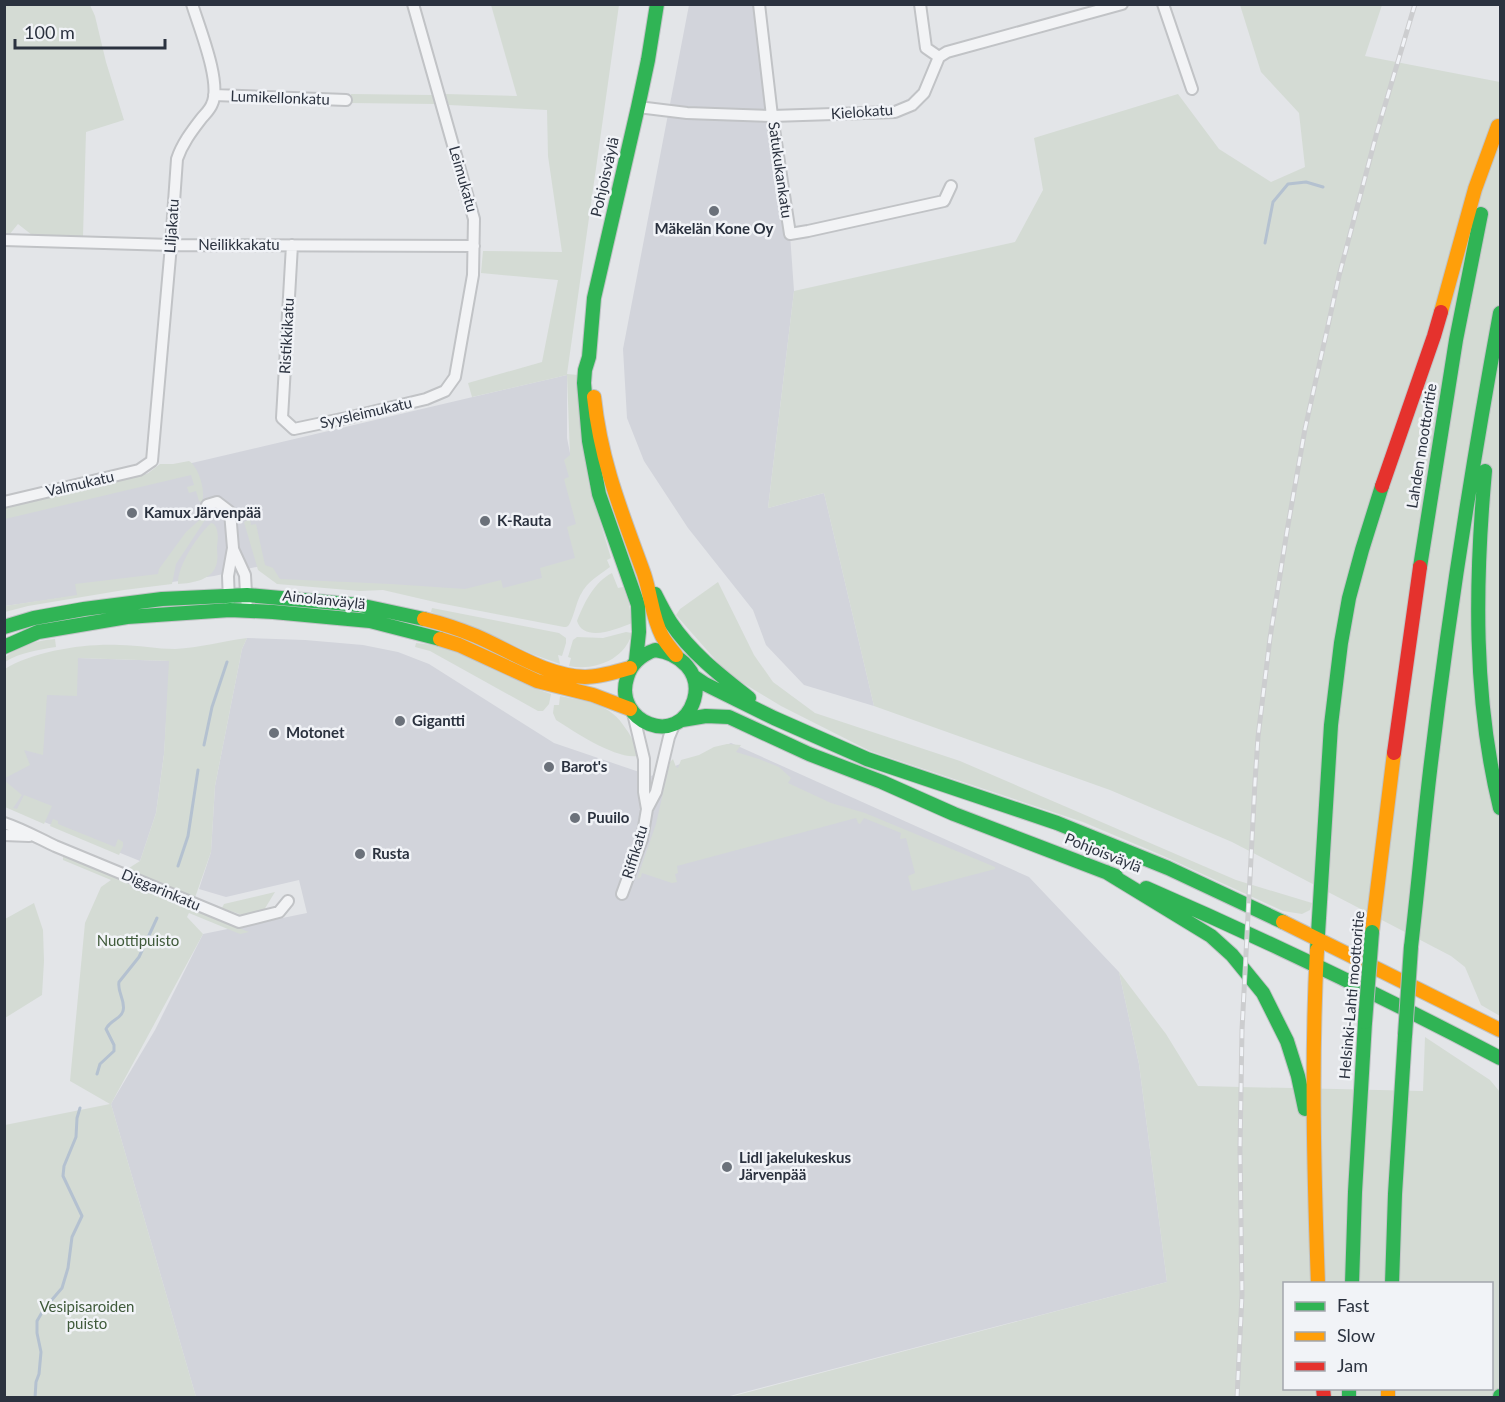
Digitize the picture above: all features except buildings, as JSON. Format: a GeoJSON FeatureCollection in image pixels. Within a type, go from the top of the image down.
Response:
{"type":"FeatureCollection","features":[{"type":"Feature","properties":{"kind":"main road","name":"Pohjoisväylä"},"geometry":{"type":"LineString","coordinates":[[633,664],[640,634],[640,615],[599,494],[589,441],[584,383],[589,357],[594,298],[638,107],[657,4]]}},
{"type":"Feature","properties":{"kind":"main road","name":"Lahden moottoritie"},"geometry":{"type":"LineString","coordinates":[[1391,772],[1424,538],[1456,340],[1499,120]]}},
{"type":"Feature","properties":{"kind":"main road"},"geometry":{"type":"LineString","coordinates":[[1318,1282],[1314,1183],[1314,1017],[1323,829],[1331,725],[1341,643],[1349,598],[1362,550],[1437,326],[1475,189],[1499,120]]}},
{"type":"Feature","properties":{"kind":"main road"},"geometry":{"type":"LineString","coordinates":[[1392,1282],[1411,946],[1431,762],[1461,544],[1500,314]]}},
{"type":"Feature","properties":{"kind":"main road"},"geometry":{"type":"LineString","coordinates":[[1500,314],[1481,508],[1477,586],[1479,660],[1483,702],[1500,808]]}},
{"type":"Feature","properties":{"kind":"main road","name":"Pohjoisväylä"},"geometry":{"type":"LineString","coordinates":[[589,357],[593,370],[595,409],[613,491],[645,577],[658,626],[663,639],[676,655]]}},
{"type":"Feature","properties":{"kind":"main road"},"geometry":{"type":"LineString","coordinates":[[645,577],[671,622],[694,651],[727,682],[774,718]]}},
{"type":"Feature","properties":{"kind":"main road","name":"Ainolanväylä"},"geometry":{"type":"LineString","coordinates":[[4,627],[34,618],[84,609],[162,599],[247,595],[359,605],[406,614],[476,636],[544,668],[570,675],[593,676],[633,664]]}},
{"type":"Feature","properties":{"kind":"main road","name":"Ainolanväylä"},"geometry":{"type":"LineString","coordinates":[[4,647],[38,632],[161,613],[230,610],[324,616],[370,621],[410,630],[459,645],[537,681],[593,695],[632,710]]}},
{"type":"Feature","properties":{"kind":"main road"},"geometry":{"type":"LineString","coordinates":[[655,650],[676,655],[693,676],[696,684],[692,706],[678,723],[662,727],[643,722],[626,701],[625,686],[633,664],[648,652],[655,650]]}},
{"type":"Feature","properties":{"kind":"main road","name":"Pohjoisväylä"},"geometry":{"type":"LineString","coordinates":[[693,676],[774,718],[867,759],[1068,828],[1168,868],[1317,938],[1500,1030]]}},
{"type":"Feature","properties":{"kind":"main road","name":"Pohjoisväylä"},"geometry":{"type":"LineString","coordinates":[[678,723],[699,716],[729,717],[809,754],[882,782],[954,814],[1106,872],[1207,914],[1316,964],[1500,1058]]}},
{"type":"Feature","properties":{"kind":"main road","name":"Helsinki-Lahti moottoritie"},"geometry":{"type":"LineString","coordinates":[[1352,1282],[1365,1022],[1372,932],[1391,772]]}},
{"type":"Feature","properties":{"kind":"main road"},"geometry":{"type":"LineString","coordinates":[[1106,872],[1211,936],[1232,955],[1263,993],[1287,1041],[1298,1076],[1314,1183]]}},
{"type":"Feature","properties":{"kind":"street"},"geometry":{"type":"LineString","coordinates":[[192,4],[214,76],[214,95]]}},
{"type":"Feature","properties":{"kind":"street","name":"Leimukatu"},"geometry":{"type":"LineString","coordinates":[[413,4],[474,219],[473,275],[455,377],[445,391]]}},
{"type":"Feature","properties":{"kind":"street","name":"Satukukankatu"},"geometry":{"type":"LineString","coordinates":[[759,4],[789,234],[944,201],[951,186]]}},
{"type":"Feature","properties":{"kind":"street"},"geometry":{"type":"LineString","coordinates":[[920,4],[926,48],[939,57],[947,52],[1122,4]]}},
{"type":"Feature","properties":{"kind":"street"},"geometry":{"type":"LineString","coordinates":[[1163,4],[1192,89]]}},
{"type":"Feature","properties":{"kind":"street","name":"Kielokatu"},"geometry":{"type":"LineString","coordinates":[[638,107],[687,113],[772,116],[895,112],[912,105],[924,93],[939,57]]}},
{"type":"Feature","properties":{"kind":"street","name":"Lumikellonkatu"},"geometry":{"type":"LineString","coordinates":[[214,95],[346,100]]}},
{"type":"Feature","properties":{"kind":"street","name":"Liljakatu"},"geometry":{"type":"LineString","coordinates":[[152,461],[177,159],[180,149],[192,130],[212,105],[214,95]]}},
{"type":"Feature","properties":{"kind":"street","name":"Neilikkakatu"},"geometry":{"type":"LineString","coordinates":[[4,240],[171,245],[474,246]]}},
{"type":"Feature","properties":{"kind":"street","name":"Ristikkikatu"},"geometry":{"type":"LineString","coordinates":[[288,424],[282,418],[292,245]]}},
{"type":"Feature","properties":{"kind":"street","name":"Syysleimukatu"},"geometry":{"type":"LineString","coordinates":[[288,424],[294,429],[426,399],[445,391]]}},
{"type":"Feature","properties":{"kind":"street","name":"Valmukatu"},"geometry":{"type":"LineString","coordinates":[[4,502],[140,470],[152,461]]}},
{"type":"Feature","properties":{"kind":"street"},"geometry":{"type":"LineString","coordinates":[[207,505],[217,502],[230,512],[233,548],[228,576],[230,610]]}},
{"type":"Feature","properties":{"kind":"street"},"geometry":{"type":"LineString","coordinates":[[233,548],[245,575],[247,611]]}},
{"type":"Feature","properties":{"kind":"street","name":"Riffikatu"},"geometry":{"type":"LineString","coordinates":[[632,710],[644,759],[644,792],[647,809]]}},
{"type":"Feature","properties":{"kind":"street","name":"Riffikatu"},"geometry":{"type":"LineString","coordinates":[[621,894],[642,838],[647,809],[656,792],[669,736],[678,723]]}},
{"type":"Feature","properties":{"kind":"street","name":"Diggarinkatu"},"geometry":{"type":"LineString","coordinates":[[4,823],[23,829],[32,836],[239,922],[279,912],[288,901]]}},
{"type":"Feature","properties":{"kind":"street","name":"Diggarinkatu"},"geometry":{"type":"LineString","coordinates":[[4,835],[32,836]]}},
{"type":"Feature","properties":{"kind":"shaded area"},"geometry":{"type":"Polygon","coordinates":[[[689,5],[756,5],[790,234],[794,291],[768,508],[824,493],[874,706],[804,685],[766,645],[753,610],[688,528],[644,461],[627,418],[623,349],[689,5]]]}},
{"type":"Feature","properties":{"kind":"shaded area"},"geometry":{"type":"Polygon","coordinates":[[[567,375],[567,438],[592,564],[488,594],[283,581],[261,566],[214,576],[5,606],[4,507],[567,375]]]}},
{"type":"Feature","properties":{"kind":"shaded area"},"geometry":{"type":"Polygon","coordinates":[[[247,638],[363,645],[398,652],[429,664],[554,743],[651,776],[731,743],[1029,877],[1119,972],[1139,1064],[1167,1282],[726,1397],[196,1397],[111,1104],[155,1030],[203,934],[307,913],[299,880],[226,897],[199,889],[211,852],[215,786],[242,649],[247,638]]]}},
{"type":"Feature","properties":{"kind":"shaded area"},"geometry":{"type":"Polygon","coordinates":[[[78,658],[170,661],[164,754],[156,813],[140,861],[5,806],[5,745],[78,658]]]}},
{"type":"Feature","properties":{"kind":"green space"},"geometry":{"type":"Polygon","coordinates":[[[4,5],[90,5],[95,16],[124,120],[86,132],[83,236],[32,235],[18,224],[9,235],[5,235],[4,5]]]}},
{"type":"Feature","properties":{"kind":"green space"},"geometry":{"type":"Polygon","coordinates":[[[491,5],[619,5],[567,374],[578,375],[583,445],[589,485],[611,558],[607,560],[610,567],[594,579],[579,597],[570,624],[565,627],[383,590],[360,591],[277,584],[258,570],[244,522],[250,519],[251,525],[256,524],[265,565],[273,568],[280,579],[465,589],[501,580],[503,588],[542,578],[540,568],[575,558],[567,527],[576,524],[564,479],[569,477],[564,460],[570,455],[567,375],[472,397],[468,383],[542,362],[558,280],[481,273],[483,251],[562,252],[548,156],[547,110],[449,105],[445,94],[517,96],[491,5]]]}},
{"type":"Feature","properties":{"kind":"green space"},"geometry":{"type":"Polygon","coordinates":[[[1240,5],[1382,5],[1365,56],[1500,82],[1500,1016],[1481,1005],[1465,967],[1451,956],[1232,842],[1110,790],[874,706],[824,493],[768,508],[794,291],[1015,242],[1043,190],[1034,138],[1178,94],[1219,149],[1271,182],[1305,167],[1299,113],[1261,72],[1240,5]]]}},
{"type":"Feature","properties":{"kind":"green space"},"geometry":{"type":"Polygon","coordinates":[[[351,94],[432,95],[435,104],[351,103],[351,94]]]}},
{"type":"Feature","properties":{"kind":"green space"},"geometry":{"type":"Polygon","coordinates":[[[189,461],[201,480],[202,502],[199,501],[196,491],[189,493],[187,487],[194,485],[191,475],[5,519],[4,506],[147,474],[160,464],[189,461]]]}},
{"type":"Feature","properties":{"kind":"green space"},"geometry":{"type":"Polygon","coordinates":[[[204,516],[205,520],[176,564],[172,584],[28,606],[5,612],[5,606],[77,595],[75,584],[158,574],[159,569],[186,532],[204,516]]]}},
{"type":"Feature","properties":{"kind":"green space"},"geometry":{"type":"Polygon","coordinates":[[[211,523],[216,527],[218,535],[215,568],[207,577],[190,583],[178,584],[181,569],[189,551],[211,523]]]}},
{"type":"Feature","properties":{"kind":"green space"},"geometry":{"type":"Polygon","coordinates":[[[612,573],[618,588],[623,587],[632,623],[601,632],[586,631],[577,621],[586,600],[595,587],[612,573]]]}},
{"type":"Feature","properties":{"kind":"green space"},"geometry":{"type":"Polygon","coordinates":[[[718,582],[754,655],[773,682],[815,713],[960,761],[1236,880],[1312,903],[1310,910],[1302,914],[1283,911],[1083,822],[870,751],[781,706],[728,674],[676,615],[680,609],[718,582]]]}},
{"type":"Feature","properties":{"kind":"green space"},"geometry":{"type":"Polygon","coordinates":[[[432,608],[559,633],[566,638],[562,656],[558,655],[560,664],[532,654],[476,628],[431,612],[432,608]]]}},
{"type":"Feature","properties":{"kind":"green space"},"geometry":{"type":"Polygon","coordinates":[[[626,632],[632,633],[623,650],[616,657],[588,667],[569,666],[571,658],[568,657],[573,640],[577,637],[603,638],[626,632]]]}},
{"type":"Feature","properties":{"kind":"green space"},"geometry":{"type":"Polygon","coordinates":[[[247,638],[242,649],[215,786],[211,852],[191,909],[249,932],[240,934],[189,913],[187,917],[203,934],[111,1104],[196,1397],[4,1397],[5,1125],[110,1104],[70,1081],[85,923],[101,887],[111,880],[63,860],[63,856],[115,877],[140,861],[156,813],[164,754],[169,661],[78,658],[77,696],[47,695],[43,755],[24,750],[30,765],[5,778],[5,669],[30,657],[76,647],[127,645],[175,649],[247,638]]]}},
{"type":"Feature","properties":{"kind":"green space"},"geometry":{"type":"Polygon","coordinates":[[[55,639],[56,647],[36,650],[5,662],[5,657],[23,647],[34,642],[55,639]]]}},
{"type":"Feature","properties":{"kind":"green space"},"geometry":{"type":"Polygon","coordinates":[[[416,643],[437,646],[457,653],[551,694],[549,704],[543,711],[538,711],[430,651],[415,647],[416,643]]]}},
{"type":"Feature","properties":{"kind":"green space"},"geometry":{"type":"Polygon","coordinates":[[[560,696],[598,705],[613,714],[630,735],[637,756],[628,756],[607,749],[556,720],[553,713],[554,705],[559,705],[560,696]]]}},
{"type":"Feature","properties":{"kind":"green space"},"geometry":{"type":"Polygon","coordinates":[[[727,744],[741,745],[736,752],[779,767],[791,778],[788,783],[831,803],[865,813],[995,867],[995,869],[912,891],[908,876],[915,873],[906,838],[900,839],[901,833],[864,818],[860,824],[856,818],[677,866],[678,873],[675,874],[677,882],[672,883],[642,873],[637,879],[656,824],[670,762],[673,759],[678,768],[681,760],[727,744]]]}},
{"type":"Feature","properties":{"kind":"green space"},"geometry":{"type":"Polygon","coordinates":[[[5,781],[22,795],[13,808],[17,809],[24,795],[52,806],[44,824],[5,807],[5,781]]]}},
{"type":"Feature","properties":{"kind":"green space"},"geometry":{"type":"Polygon","coordinates":[[[53,819],[58,821],[58,824],[115,847],[118,839],[123,842],[119,855],[50,826],[53,819]]]}},
{"type":"Feature","properties":{"kind":"green space"},"geometry":{"type":"Polygon","coordinates":[[[275,892],[264,910],[242,915],[222,908],[224,904],[275,892]]]}},
{"type":"Feature","properties":{"kind":"green space"},"geometry":{"type":"Polygon","coordinates":[[[34,903],[43,930],[42,995],[5,1018],[5,919],[34,903]]]}},
{"type":"Feature","properties":{"kind":"green space"},"geometry":{"type":"Polygon","coordinates":[[[1119,972],[1166,1034],[1198,1086],[1423,1091],[1425,1037],[1490,1080],[1500,1092],[1500,1397],[726,1398],[1167,1282],[1139,1064],[1119,972]]]}},
{"type":"Feature","properties":{"kind":"waterway"},"geometry":{"type":"LineString","coordinates":[[1265,243],[1273,202],[1288,184],[1306,182],[1323,187]]}},
{"type":"Feature","properties":{"kind":"waterway"},"geometry":{"type":"LineString","coordinates":[[204,745],[212,707],[227,662]]}},
{"type":"Feature","properties":{"kind":"waterway"},"geometry":{"type":"LineString","coordinates":[[178,866],[188,836],[198,770]]}},
{"type":"Feature","properties":{"kind":"waterway"},"geometry":{"type":"LineString","coordinates":[[97,1074],[100,1064],[114,1051],[114,1045],[106,1029],[123,1011],[119,982],[139,957],[157,918]]}},
{"type":"Feature","properties":{"kind":"waterway"},"geometry":{"type":"LineString","coordinates":[[35,1398],[41,1352],[37,1321],[62,1288],[68,1268],[72,1237],[82,1216],[63,1176],[64,1166],[76,1137],[80,1108]]}},
{"type":"Feature","properties":{"kind":"railway"},"geometry":{"type":"LineString","coordinates":[[1237,1398],[1242,1295],[1240,1149],[1242,1030],[1258,737],[1270,638],[1305,429],[1339,276],[1377,132],[1415,4]]}},
{"type":"Feature","properties":{"kind":"traffic: fast"},"geometry":{"type":"LineString","coordinates":[[636,660],[639,632],[638,605],[599,494],[589,441],[584,383],[589,357],[594,298],[638,107],[657,4]]}},
{"type":"Feature","properties":{"kind":"traffic: fast"},"geometry":{"type":"LineString","coordinates":[[1420,567],[1456,340],[1481,214]]}},
{"type":"Feature","properties":{"kind":"traffic: fast"},"geometry":{"type":"LineString","coordinates":[[1411,947],[1430,771],[1453,599],[1470,484],[1500,313]]}},
{"type":"Feature","properties":{"kind":"traffic: fast"},"geometry":{"type":"LineString","coordinates":[[1485,471],[1479,555],[1479,640],[1485,725],[1500,808]]}},
{"type":"Feature","properties":{"kind":"traffic: fast"},"geometry":{"type":"LineString","coordinates":[[1317,950],[1331,725],[1341,643],[1349,598],[1382,486]]}},
{"type":"Feature","properties":{"kind":"traffic: fast"},"geometry":{"type":"LineString","coordinates":[[655,594],[671,623],[688,644],[707,664],[749,698]]}},
{"type":"Feature","properties":{"kind":"traffic: fast"},"geometry":{"type":"LineString","coordinates":[[4,627],[34,618],[84,609],[162,599],[247,595],[359,605],[424,619]]}},
{"type":"Feature","properties":{"kind":"traffic: fast"},"geometry":{"type":"LineString","coordinates":[[4,647],[38,632],[127,617],[230,610],[370,621],[440,639]]}},
{"type":"Feature","properties":{"kind":"traffic: fast"},"geometry":{"type":"LineString","coordinates":[[655,650],[673,655],[680,660],[687,666],[695,681],[694,700],[686,715],[675,724],[662,726],[649,724],[629,707],[625,693],[627,678],[634,664],[645,654],[655,650]]}},
{"type":"Feature","properties":{"kind":"traffic: fast"},"geometry":{"type":"LineString","coordinates":[[693,676],[774,718],[867,759],[1057,823],[1168,868],[1283,922]]}},
{"type":"Feature","properties":{"kind":"traffic: fast"},"geometry":{"type":"LineString","coordinates":[[682,720],[706,716],[729,717],[809,754],[882,782],[954,814],[1116,876]]}},
{"type":"Feature","properties":{"kind":"traffic: fast"},"geometry":{"type":"LineString","coordinates":[[1106,872],[1211,936],[1232,955],[1263,993],[1287,1041],[1305,1109]]}},
{"type":"Feature","properties":{"kind":"traffic: fast"},"geometry":{"type":"LineString","coordinates":[[1146,888],[1324,970],[1500,1058]]}},
{"type":"Feature","properties":{"kind":"traffic: fast"},"geometry":{"type":"LineString","coordinates":[[1365,1022],[1372,932]]}},
{"type":"Feature","properties":{"kind":"traffic: fast"},"geometry":{"type":"LineString","coordinates":[[1405,1035],[1411,947]]}},
{"type":"Feature","properties":{"kind":"traffic: fast"},"geometry":{"type":"LineString","coordinates":[[1352,1282],[1365,1022]]}},
{"type":"Feature","properties":{"kind":"traffic: fast"},"geometry":{"type":"LineString","coordinates":[[1392,1282],[1405,1035]]}},
{"type":"Feature","properties":{"kind":"traffic: fast"},"geometry":{"type":"LineString","coordinates":[[1349,1390],[1349,1398]]}},
{"type":"Feature","properties":{"kind":"traffic: slow"},"geometry":{"type":"LineString","coordinates":[[1441,312],[1475,189],[1498,126]]}},
{"type":"Feature","properties":{"kind":"traffic: slow"},"geometry":{"type":"LineString","coordinates":[[594,397],[597,421],[613,487],[644,574],[659,629],[676,655]]}},
{"type":"Feature","properties":{"kind":"traffic: slow"},"geometry":{"type":"LineString","coordinates":[[424,619],[476,636],[543,668],[571,676],[591,677],[630,668]]}},
{"type":"Feature","properties":{"kind":"traffic: slow"},"geometry":{"type":"LineString","coordinates":[[440,639],[459,645],[537,681],[593,695],[630,709]]}},
{"type":"Feature","properties":{"kind":"traffic: slow"},"geometry":{"type":"LineString","coordinates":[[1372,932],[1394,753]]}},
{"type":"Feature","properties":{"kind":"traffic: slow"},"geometry":{"type":"LineString","coordinates":[[1283,922],[1500,1030]]}},
{"type":"Feature","properties":{"kind":"traffic: slow"},"geometry":{"type":"LineString","coordinates":[[1317,950],[1314,1117],[1318,1282]]}},
{"type":"Feature","properties":{"kind":"traffic: slow"},"geometry":{"type":"LineString","coordinates":[[1388,1390],[1388,1398]]}},
{"type":"Feature","properties":{"kind":"traffic: jam"},"geometry":{"type":"LineString","coordinates":[[1382,486],[1441,312]]}},
{"type":"Feature","properties":{"kind":"traffic: jam"},"geometry":{"type":"LineString","coordinates":[[1394,753],[1420,567]]}},
{"type":"Feature","properties":{"kind":"traffic: jam"},"geometry":{"type":"LineString","coordinates":[[1323,1390],[1324,1398]]}},
{"type":"Feature","properties":{"kind":"place","name":"Mäkelän Kone Oy"},"geometry":{"type":"Point","coordinates":[714,211]}},
{"type":"Feature","properties":{"kind":"place","name":"Kamux Järvenpää"},"geometry":{"type":"Point","coordinates":[132,513]}},
{"type":"Feature","properties":{"kind":"place","name":"K-Rauta"},"geometry":{"type":"Point","coordinates":[485,521]}},
{"type":"Feature","properties":{"kind":"place","name":"Gigantti"},"geometry":{"type":"Point","coordinates":[400,721]}},
{"type":"Feature","properties":{"kind":"place","name":"Motonet"},"geometry":{"type":"Point","coordinates":[274,733]}},
{"type":"Feature","properties":{"kind":"place","name":"Barot's"},"geometry":{"type":"Point","coordinates":[549,767]}},
{"type":"Feature","properties":{"kind":"place","name":"Puuilo"},"geometry":{"type":"Point","coordinates":[575,818]}},
{"type":"Feature","properties":{"kind":"place","name":"Rusta"},"geometry":{"type":"Point","coordinates":[360,854]}},
{"type":"Feature","properties":{"kind":"place","name":"Lidl jakelukeskus Järvenpää"},"geometry":{"type":"Point","coordinates":[727,1167]}},
{"type":"Feature","properties":{"kind":"park label","name":"Nuottipuisto"},"geometry":{"type":"Point","coordinates":[138,941]}},
{"type":"Feature","properties":{"kind":"park label","name":"Vesipisaroiden puisto"},"geometry":{"type":"Point","coordinates":[87,1316]}}]}
